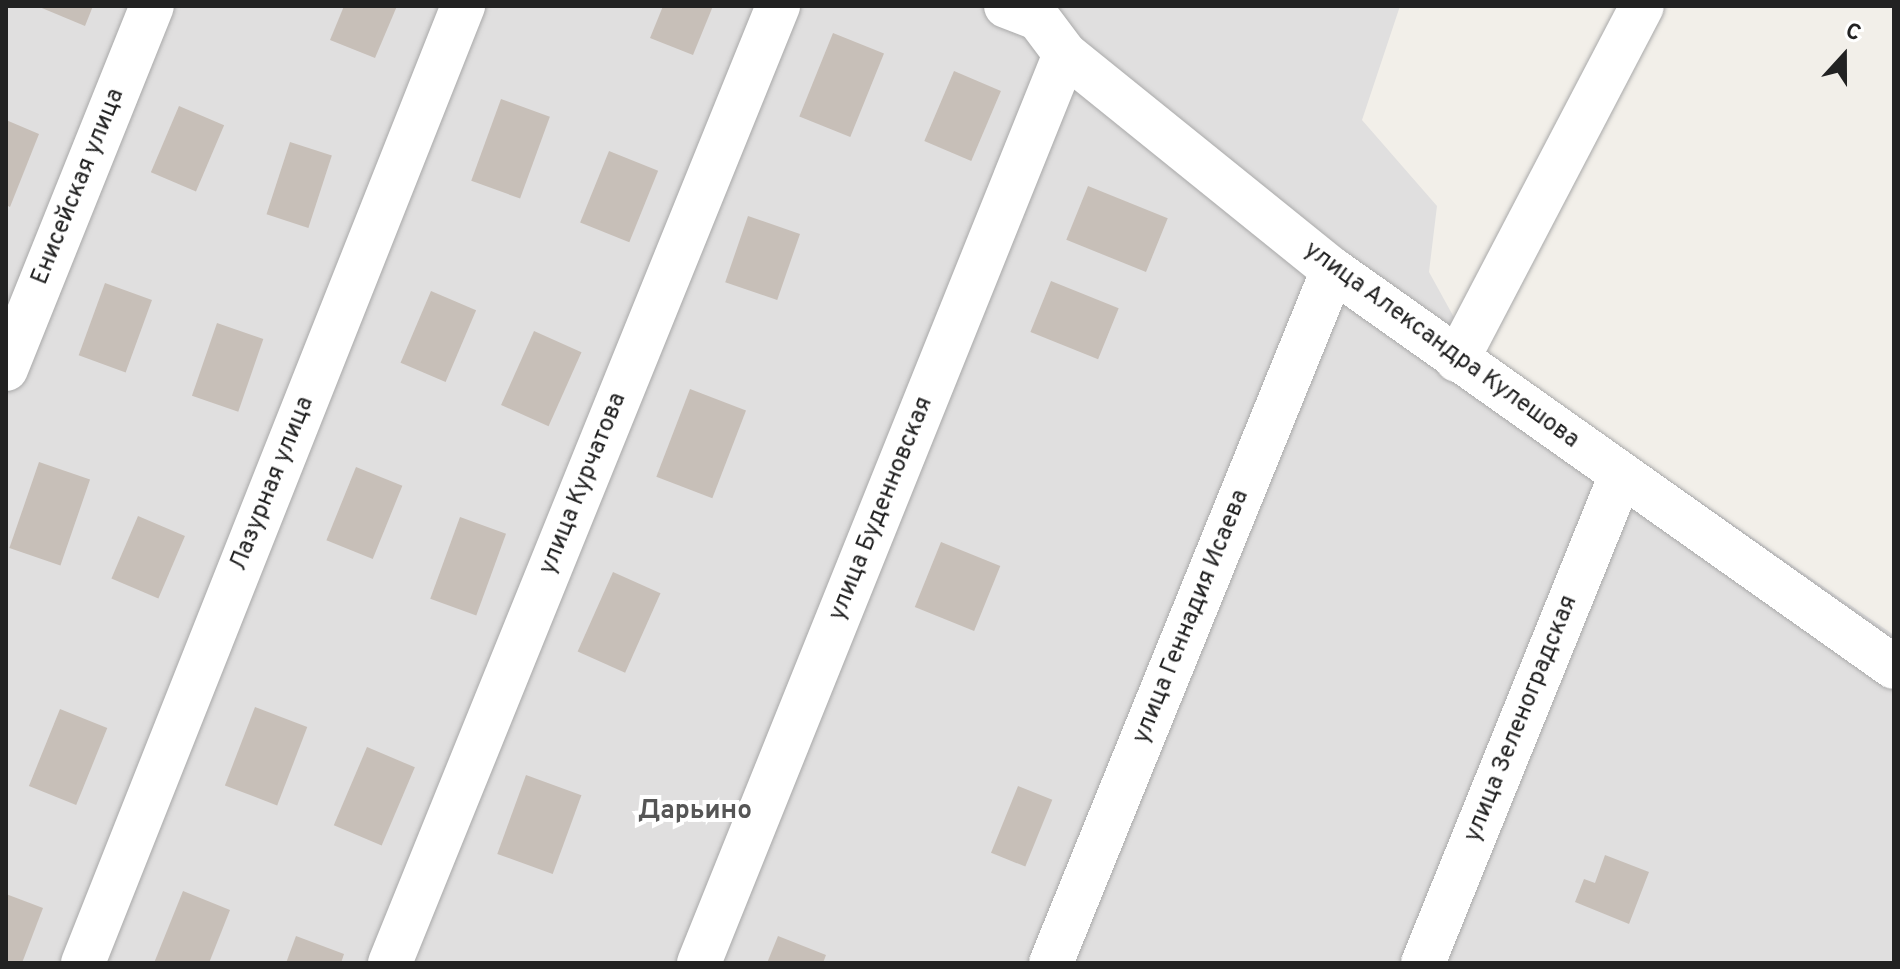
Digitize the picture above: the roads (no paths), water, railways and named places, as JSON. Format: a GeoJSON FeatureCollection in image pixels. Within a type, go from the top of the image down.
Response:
{"type":"FeatureCollection","features":[{"type":"Feature","properties":{"kind":"street","name":"Енисейская улица"},"geometry":{"type":"LineString","coordinates":[[6,369],[152,6]]}},
{"type":"Feature","properties":{"kind":"street","name":"Лазурная улица"},"geometry":{"type":"LineString","coordinates":[[83,963],[463,6]]}},
{"type":"Feature","properties":{"kind":"street","name":"улица Курчатова"},"geometry":{"type":"LineString","coordinates":[[390,963],[778,6]]}},
{"type":"Feature","properties":{"kind":"street","name":"улица Александра Кулешова"},"geometry":{"type":"LineString","coordinates":[[1006,6],[1038,18],[1065,54],[1333,270],[1894,667]]}},
{"type":"Feature","properties":{"kind":"street"},"geometry":{"type":"LineString","coordinates":[[1457,360],[1642,6]]}},
{"type":"Feature","properties":{"kind":"street","name":"улица Буденновская"},"geometry":{"type":"LineString","coordinates":[[699,963],[1065,54]]}},
{"type":"Feature","properties":{"kind":"street","name":"улица Геннадия Исаева"},"geometry":{"type":"LineString","coordinates":[[1051,963],[1333,270]]}},
{"type":"Feature","properties":{"kind":"street","name":"улица Зеленоградская"},"geometry":{"type":"LineString","coordinates":[[1423,963],[1621,475]]}},
{"type":"Feature","properties":{"kind":"district","name":"Дарьино"},"geometry":{"type":"Point","coordinates":[695,812]}}]}
